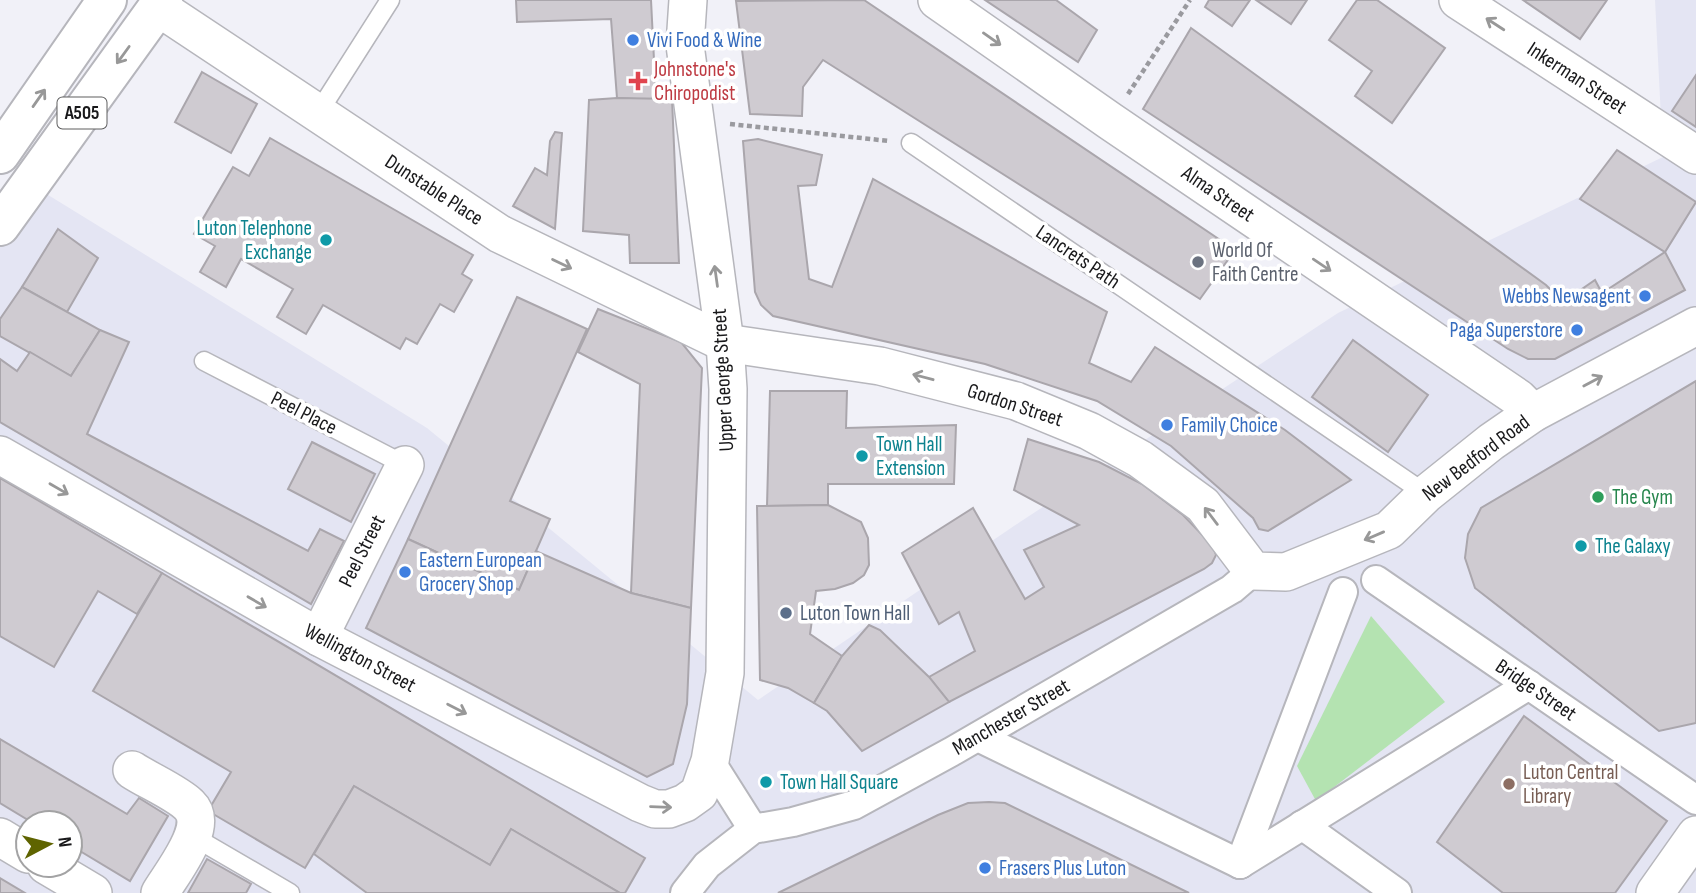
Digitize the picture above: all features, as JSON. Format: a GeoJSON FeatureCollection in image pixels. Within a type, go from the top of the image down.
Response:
{"type":"FeatureCollection","features":[{"type":"Feature","properties":{"kind":"highway","name":"A505"},"geometry":{"type":"LineString","coordinates":[[0,154],[107,0]]}},
{"type":"Feature","properties":{"kind":"highway","name":"A505"},"geometry":{"type":"LineString","coordinates":[[0,226],[161,4]]}},
{"type":"Feature","properties":{"kind":"street","name":"Upper George Street"},"geometry":{"type":"LineString","coordinates":[[688,0],[685,45],[725,343],[728,389],[725,673],[710,761]]}},
{"type":"Feature","properties":{"kind":"street","name":"Alma Street"},"geometry":{"type":"LineString","coordinates":[[936,0],[1507,390],[1533,413]]}},
{"type":"Feature","properties":{"kind":"street","name":"Inkerman Street"},"geometry":{"type":"LineString","coordinates":[[1458,0],[1696,155]]}},
{"type":"Feature","properties":{"kind":"street","name":"Dunstable Place"},"geometry":{"type":"LineString","coordinates":[[161,4],[500,234],[725,343]]}},
{"type":"Feature","properties":{"kind":"street","name":"New Bedford Road"},"geometry":{"type":"LineString","coordinates":[[1253,571],[1286,572],[1389,530],[1426,494],[1491,442],[1533,413],[1696,326]]}},
{"type":"Feature","properties":{"kind":"street","name":"Gordon Street"},"geometry":{"type":"LineString","coordinates":[[725,343],[880,366],[1016,401],[1090,431],[1140,459],[1203,505],[1253,571]]}},
{"type":"Feature","properties":{"kind":"street","name":"Wellington Street"},"geometry":{"type":"LineString","coordinates":[[0,455],[318,638],[655,809],[669,809],[685,803],[699,793],[710,761]]}},
{"type":"Feature","properties":{"kind":"street","name":"Peel Street"},"geometry":{"type":"LineString","coordinates":[[318,638],[405,465]]}},
{"type":"Feature","properties":{"kind":"street","name":"Manchester Street"},"geometry":{"type":"LineString","coordinates":[[753,829],[793,822],[853,805],[978,737],[1232,589],[1253,571]]}},
{"type":"Feature","properties":{"kind":"street","name":"Bridge Street"},"geometry":{"type":"LineString","coordinates":[[1376,580],[1696,800]]}},
{"type":"Feature","properties":{"kind":"street"},"geometry":{"type":"LineString","coordinates":[[1240,864],[1343,592]]}},
{"type":"Feature","properties":{"kind":"street"},"geometry":{"type":"LineString","coordinates":[[1240,864],[1530,685]]}},
{"type":"Feature","properties":{"kind":"street"},"geometry":{"type":"LineString","coordinates":[[978,737],[1240,864]]}},
{"type":"Feature","properties":{"kind":"street"},"geometry":{"type":"LineString","coordinates":[[685,893],[707,865],[753,829],[710,761]]}},
{"type":"Feature","properties":{"kind":"street"},"geometry":{"type":"LineString","coordinates":[[132,770],[191,806],[196,820],[194,837],[160,893]]}},
{"type":"Feature","properties":{"kind":"street"},"geometry":{"type":"LineString","coordinates":[[1302,825],[1397,893]]}},
{"type":"Feature","properties":{"kind":"street"},"geometry":{"type":"LineString","coordinates":[[1655,893],[1696,835]]}},
{"type":"Feature","properties":{"kind":"street"},"geometry":{"type":"LineString","coordinates":[[70,879],[93,893]]}},
{"type":"Feature","properties":{"kind":"lane"},"geometry":{"type":"LineString","coordinates":[[318,113],[390,0]]}},
{"type":"Feature","properties":{"kind":"lane","name":"Lancrets Path"},"geometry":{"type":"LineString","coordinates":[[911,144],[1426,494]]}},
{"type":"Feature","properties":{"kind":"lane","name":"Peel Place"},"geometry":{"type":"LineString","coordinates":[[204,361],[405,465]]}},
{"type":"Feature","properties":{"kind":"lane"},"geometry":{"type":"LineString","coordinates":[[194,837],[285,892]]}},
{"type":"Feature","properties":{"kind":"path"},"geometry":{"type":"LineString","coordinates":[[1110,121],[1190,0]]}},
{"type":"Feature","properties":{"kind":"path"},"geometry":{"type":"LineString","coordinates":[[695,120],[911,144]]}},
{"type":"Feature","properties":{"kind":"shaded area"},"geometry":{"type":"Polygon","coordinates":[[[1655,0],[1696,0],[1696,893],[0,893],[0,194],[14,174],[427,428],[758,700],[1020,522],[1338,313],[1663,157],[1655,0]]]}},
{"type":"Feature","properties":{"kind":"green space"},"geometry":{"type":"Polygon","coordinates":[[[1371,616],[1445,702],[1316,801],[1297,766],[1371,616]]]}},
{"type":"Feature","properties":{"kind":"building"},"geometry":{"type":"Polygon","coordinates":[[[516,0],[651,0],[656,100],[617,98],[611,19],[517,22],[516,0]]]}},
{"type":"Feature","properties":{"kind":"building"},"geometry":{"type":"Polygon","coordinates":[[[864,0],[1235,250],[1200,299],[823,60],[803,87],[802,116],[750,114],[736,1],[864,0]]]}},
{"type":"Feature","properties":{"kind":"building"},"geometry":{"type":"Polygon","coordinates":[[[985,0],[1056,0],[1097,30],[1078,62],[985,0]]]}},
{"type":"Feature","properties":{"kind":"building"},"geometry":{"type":"Polygon","coordinates":[[[1209,0],[1250,0],[1232,26],[1205,7],[1209,0]]]}},
{"type":"Feature","properties":{"kind":"building"},"geometry":{"type":"Polygon","coordinates":[[[1256,0],[1307,0],[1291,24],[1256,0]]]}},
{"type":"Feature","properties":{"kind":"building"},"geometry":{"type":"Polygon","coordinates":[[[1357,0],[1377,0],[1445,48],[1392,123],[1355,96],[1372,71],[1329,40],[1357,0]]]}},
{"type":"Feature","properties":{"kind":"building"},"geometry":{"type":"Polygon","coordinates":[[[1523,0],[1607,0],[1580,39],[1523,0]]]}},
{"type":"Feature","properties":{"kind":"building"},"geometry":{"type":"Polygon","coordinates":[[[1191,28],[1546,285],[1563,302],[1595,280],[1602,293],[1665,252],[1685,290],[1555,359],[1528,359],[1508,349],[1143,109],[1191,28]]]}},
{"type":"Feature","properties":{"kind":"building"},"geometry":{"type":"Polygon","coordinates":[[[202,72],[257,104],[231,153],[175,122],[202,72]]]}},
{"type":"Feature","properties":{"kind":"building"},"geometry":{"type":"Polygon","coordinates":[[[1696,75],[1696,127],[1672,111],[1696,75]]]}},
{"type":"Feature","properties":{"kind":"building"},"geometry":{"type":"Polygon","coordinates":[[[672,99],[679,263],[630,263],[629,235],[583,231],[589,100],[672,99]]]}},
{"type":"Feature","properties":{"kind":"building"},"geometry":{"type":"Polygon","coordinates":[[[555,132],[562,133],[555,229],[513,206],[535,168],[547,175],[550,141],[555,132]]]}},
{"type":"Feature","properties":{"kind":"building","name":"Luton Telephone Exchange"},"geometry":{"type":"Polygon","coordinates":[[[270,138],[473,255],[462,274],[472,280],[454,312],[440,304],[417,344],[406,338],[400,349],[323,305],[306,334],[277,317],[293,289],[241,259],[226,287],[200,272],[215,246],[194,234],[233,167],[249,176],[270,138]]]}},
{"type":"Feature","properties":{"kind":"building"},"geometry":{"type":"Polygon","coordinates":[[[758,139],[822,155],[816,185],[798,186],[809,279],[832,287],[873,179],[1107,312],[1089,363],[1131,382],[1155,347],[1285,430],[1351,480],[1268,531],[1259,529],[1253,518],[1171,446],[1097,401],[985,364],[773,316],[761,305],[755,292],[743,141],[758,139]]]}},
{"type":"Feature","properties":{"kind":"building"},"geometry":{"type":"Polygon","coordinates":[[[1617,150],[1696,202],[1665,252],[1580,199],[1617,150]]]}},
{"type":"Feature","properties":{"kind":"building"},"geometry":{"type":"Polygon","coordinates":[[[58,229],[98,258],[67,312],[22,287],[58,229]]]}},
{"type":"Feature","properties":{"kind":"building"},"geometry":{"type":"Polygon","coordinates":[[[22,287],[100,330],[71,376],[0,336],[0,319],[22,287]]]}},
{"type":"Feature","properties":{"kind":"building"},"geometry":{"type":"Polygon","coordinates":[[[517,297],[587,329],[510,501],[550,519],[519,590],[408,539],[517,297]]]}},
{"type":"Feature","properties":{"kind":"building"},"geometry":{"type":"Polygon","coordinates":[[[598,309],[681,342],[702,368],[691,608],[631,593],[640,384],[578,352],[598,309]]]}},
{"type":"Feature","properties":{"kind":"building"},"geometry":{"type":"Polygon","coordinates":[[[100,330],[129,342],[87,434],[308,551],[320,529],[344,541],[311,604],[0,422],[0,359],[17,371],[30,352],[71,376],[100,330]]]}},
{"type":"Feature","properties":{"kind":"building"},"geometry":{"type":"Polygon","coordinates":[[[1353,340],[1428,395],[1388,452],[1312,397],[1353,340]]]}},
{"type":"Feature","properties":{"kind":"building","name":"The Galaxy"},"geometry":{"type":"Polygon","coordinates":[[[1696,381],[1696,723],[1659,731],[1475,588],[1465,558],[1468,534],[1481,508],[1696,381]]]}},
{"type":"Feature","properties":{"kind":"building","name":"Town Hall Extension"},"geometry":{"type":"Polygon","coordinates":[[[770,391],[847,391],[846,428],[956,425],[954,484],[828,484],[828,505],[767,506],[770,391]]]}},
{"type":"Feature","properties":{"kind":"building"},"geometry":{"type":"Polygon","coordinates":[[[1028,439],[1099,462],[1142,484],[1183,515],[1213,546],[1216,555],[1212,563],[1204,569],[949,702],[929,677],[975,651],[959,612],[939,624],[902,553],[973,508],[1025,599],[1044,587],[1024,550],[1079,525],[1014,490],[1028,439]]]}},
{"type":"Feature","properties":{"kind":"building"},"geometry":{"type":"Polygon","coordinates":[[[312,442],[375,474],[351,522],[288,489],[312,442]]]}},
{"type":"Feature","properties":{"kind":"building"},"geometry":{"type":"Polygon","coordinates":[[[0,478],[162,573],[137,614],[98,591],[54,667],[0,636],[0,478]]]}},
{"type":"Feature","properties":{"kind":"building","name":"Luton Town Hall"},"geometry":{"type":"Polygon","coordinates":[[[828,505],[861,522],[868,538],[869,565],[864,575],[853,583],[816,591],[810,634],[842,656],[814,703],[788,688],[760,680],[757,506],[828,505]]]}},
{"type":"Feature","properties":{"kind":"building"},"geometry":{"type":"Polygon","coordinates":[[[408,539],[519,590],[536,551],[631,593],[691,608],[687,704],[673,764],[647,777],[366,628],[408,539]]]}},
{"type":"Feature","properties":{"kind":"building"},"geometry":{"type":"Polygon","coordinates":[[[162,573],[645,858],[625,893],[620,893],[511,829],[490,865],[354,786],[305,868],[208,811],[231,772],[93,691],[162,573]]]}},
{"type":"Feature","properties":{"kind":"building"},"geometry":{"type":"Polygon","coordinates":[[[869,625],[880,630],[929,677],[949,702],[862,751],[827,711],[814,703],[842,656],[869,625]]]}},
{"type":"Feature","properties":{"kind":"building"},"geometry":{"type":"Polygon","coordinates":[[[1524,716],[1667,821],[1615,893],[1503,893],[1437,842],[1524,716]]]}},
{"type":"Feature","properties":{"kind":"building"},"geometry":{"type":"Polygon","coordinates":[[[0,739],[127,814],[139,798],[168,816],[130,881],[84,853],[84,809],[14,809],[14,811],[0,803],[0,739]]]}},
{"type":"Feature","properties":{"kind":"building"},"geometry":{"type":"Polygon","coordinates":[[[354,786],[490,865],[511,829],[620,893],[367,893],[314,854],[354,786]]]}},
{"type":"Feature","properties":{"kind":"building","name":"Frasers Plus Luton"},"geometry":{"type":"Polygon","coordinates":[[[968,803],[1005,803],[1189,893],[778,893],[938,815],[968,803]]]}},
{"type":"Feature","properties":{"kind":"building"},"geometry":{"type":"Polygon","coordinates":[[[207,859],[251,884],[246,893],[188,893],[207,859]]]}},
{"type":"Feature","properties":{"kind":"building"},"geometry":{"type":"Polygon","coordinates":[[[0,878],[25,893],[0,893],[0,878]]]}},
{"type":"Feature","properties":{"kind":"place","name":"Vivi Food & Wine"},"geometry":{"type":"Point","coordinates":[633,40]}},
{"type":"Feature","properties":{"kind":"place","name":"Johnstone's Chiropodist"},"geometry":{"type":"Point","coordinates":[638,81]}},
{"type":"Feature","properties":{"kind":"place","name":"Luton Telephone Exchange"},"geometry":{"type":"Point","coordinates":[326,240]}},
{"type":"Feature","properties":{"kind":"place","name":"World Of Faith Centre"},"geometry":{"type":"Point","coordinates":[1198,262]}},
{"type":"Feature","properties":{"kind":"place","name":"Webbs Newsagent"},"geometry":{"type":"Point","coordinates":[1645,296]}},
{"type":"Feature","properties":{"kind":"place","name":"Paga Superstore"},"geometry":{"type":"Point","coordinates":[1577,330]}},
{"type":"Feature","properties":{"kind":"place","name":"Family Choice"},"geometry":{"type":"Point","coordinates":[1167,425]}},
{"type":"Feature","properties":{"kind":"place","name":"Town Hall Extension"},"geometry":{"type":"Point","coordinates":[862,456]}},
{"type":"Feature","properties":{"kind":"place","name":"The Gym"},"geometry":{"type":"Point","coordinates":[1598,497]}},
{"type":"Feature","properties":{"kind":"place","name":"The Galaxy"},"geometry":{"type":"Point","coordinates":[1581,546]}},
{"type":"Feature","properties":{"kind":"place","name":"Eastern European Grocery Shop"},"geometry":{"type":"Point","coordinates":[405,572]}},
{"type":"Feature","properties":{"kind":"place","name":"Luton Town Hall"},"geometry":{"type":"Point","coordinates":[786,613]}},
{"type":"Feature","properties":{"kind":"place","name":"Town Hall Square"},"geometry":{"type":"Point","coordinates":[766,782]}},
{"type":"Feature","properties":{"kind":"place","name":"Luton Central Library"},"geometry":{"type":"Point","coordinates":[1509,784]}},
{"type":"Feature","properties":{"kind":"place","name":"Frasers Plus Luton"},"geometry":{"type":"Point","coordinates":[985,868]}}]}
